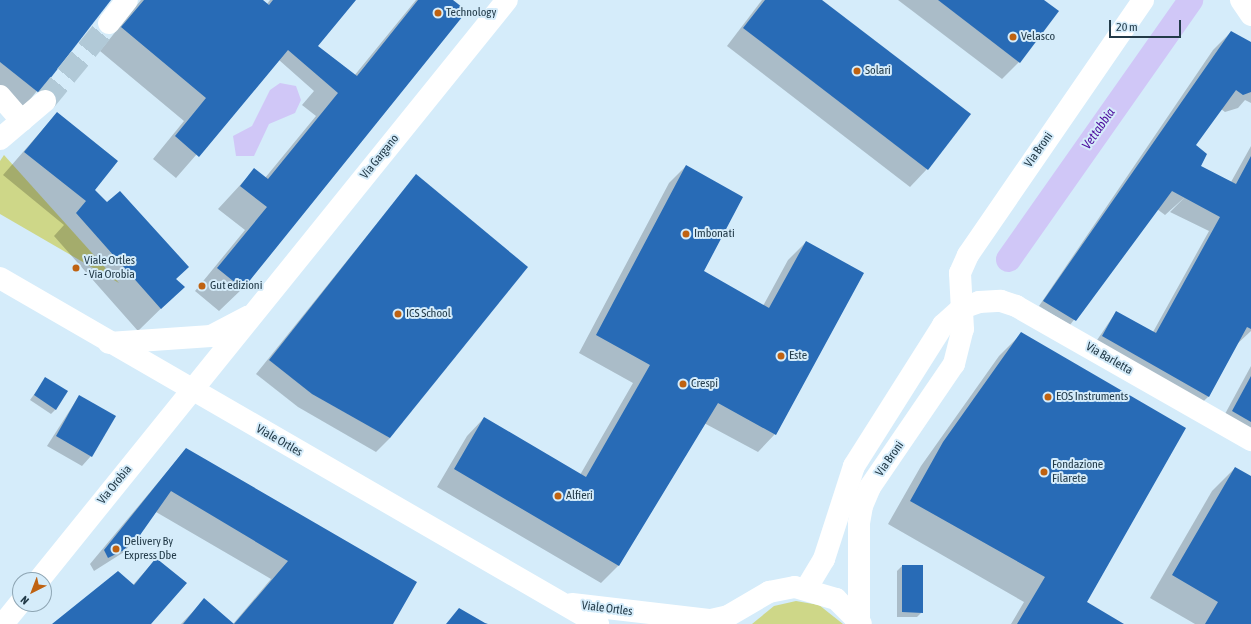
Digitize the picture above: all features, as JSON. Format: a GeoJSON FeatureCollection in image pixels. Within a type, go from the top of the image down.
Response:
{"type":"FeatureCollection","features":[{"type":"Feature","properties":{"kind":"street"},"geometry":{"type":"LineString","coordinates":[[109,23],[127,0]]}},
{"type":"Feature","properties":{"kind":"street","name":"Via Gargano"},"geometry":{"type":"LineString","coordinates":[[192,390],[508,0]]}},
{"type":"Feature","properties":{"kind":"street","name":"Via Broni"},"geometry":{"type":"LineString","coordinates":[[860,623],[859,523],[862,506],[870,487],[954,364],[963,328],[960,273],[968,255],[1143,0]]}},
{"type":"Feature","properties":{"kind":"street"},"geometry":{"type":"LineString","coordinates":[[1242,0],[1251,15]]}},
{"type":"Feature","properties":{"kind":"street"},"geometry":{"type":"LineString","coordinates":[[0,96],[22,121]]}},
{"type":"Feature","properties":{"kind":"street"},"geometry":{"type":"LineString","coordinates":[[0,139],[45,101]]}},
{"type":"Feature","properties":{"kind":"street","name":"Viale Ortles"},"geometry":{"type":"LineString","coordinates":[[0,278],[109,343],[559,603],[598,624]]}},
{"type":"Feature","properties":{"kind":"street","name":"Via Barletta"},"geometry":{"type":"LineString","coordinates":[[962,308],[992,300],[1016,306],[1251,440]]}},
{"type":"Feature","properties":{"kind":"street"},"geometry":{"type":"LineString","coordinates":[[806,589],[824,559],[854,466],[943,325],[962,308]]}},
{"type":"Feature","properties":{"kind":"street","name":"Via Gargano"},"geometry":{"type":"LineString","coordinates":[[109,343],[211,336],[253,314]]}},
{"type":"Feature","properties":{"kind":"street","name":"Via Orobia"},"geometry":{"type":"LineString","coordinates":[[45,572],[192,390]]}},
{"type":"Feature","properties":{"kind":"street","name":"Viale Ortles"},"geometry":{"type":"LineString","coordinates":[[559,603],[711,620],[748,606],[769,592],[806,589],[836,599],[860,623]]}},
{"type":"Feature","properties":{"kind":"street","name":"Viale Ortles"},"geometry":{"type":"LineString","coordinates":[[735,624],[748,606]]}},
{"type":"Feature","properties":{"kind":"street"},"geometry":{"type":"LineString","coordinates":[[3,624],[13,612]]}},
{"type":"Feature","properties":{"kind":"green space"},"geometry":{"type":"Polygon","coordinates":[[[4,155],[119,283],[0,214],[0,161],[4,155]]]}},
{"type":"Feature","properties":{"kind":"green space"},"geometry":{"type":"Polygon","coordinates":[[[796,601],[819,605],[843,624],[752,624],[774,606],[796,601]]]}},
{"type":"Feature","properties":{"kind":"shaded area"},"geometry":{"type":"Polygon","coordinates":[[[280,83],[296,86],[301,100],[295,113],[269,124],[254,156],[236,156],[233,136],[252,126],[270,90],[280,83]]]}},
{"type":"Feature","properties":{"kind":"building"},"geometry":{"type":"Polygon","coordinates":[[[0,0],[111,0],[39,93],[0,62],[0,0]]]}},
{"type":"Feature","properties":{"kind":"building"},"geometry":{"type":"Polygon","coordinates":[[[144,0],[263,0],[269,5],[273,0],[356,0],[318,46],[357,76],[418,0],[453,0],[467,11],[243,289],[217,268],[267,207],[240,186],[254,168],[268,179],[338,93],[288,50],[199,157],[175,136],[206,98],[121,27],[144,0]]]}},
{"type":"Feature","properties":{"kind":"building","name":"Solari"},"geometry":{"type":"Polygon","coordinates":[[[765,0],[822,0],[971,114],[928,170],[743,28],[765,0]]]}},
{"type":"Feature","properties":{"kind":"building","name":"Velasco"},"geometry":{"type":"Polygon","coordinates":[[[938,0],[1044,0],[1059,11],[1020,63],[938,0]]]}},
{"type":"Feature","properties":{"kind":"building"},"geometry":{"type":"Polygon","coordinates":[[[1231,31],[1251,42],[1251,92],[1243,95],[1236,90],[1196,145],[1207,154],[1201,166],[1236,184],[1251,156],[1251,329],[1247,327],[1209,397],[1102,336],[1116,311],[1156,333],[1220,217],[1172,191],[1076,321],[1043,301],[1231,31]]]}},
{"type":"Feature","properties":{"kind":"building"},"geometry":{"type":"Polygon","coordinates":[[[57,112],[118,161],[95,190],[107,202],[120,191],[189,267],[176,279],[185,287],[161,309],[76,213],[86,201],[24,152],[57,112]]]}},
{"type":"Feature","properties":{"kind":"building"},"geometry":{"type":"Polygon","coordinates":[[[686,165],[743,197],[704,271],[769,308],[806,241],[864,273],[776,435],[718,403],[619,566],[454,469],[484,417],[586,477],[650,365],[596,335],[686,165]]]}},
{"type":"Feature","properties":{"kind":"building","name":"ICS School"},"geometry":{"type":"Polygon","coordinates":[[[416,174],[528,267],[390,438],[312,394],[269,360],[416,174]]]}},
{"type":"Feature","properties":{"kind":"building","name":"Fondazione Filarete"},"geometry":{"type":"Polygon","coordinates":[[[1021,332],[1186,428],[1087,602],[1124,624],[1017,624],[1045,577],[910,501],[943,442],[1021,332]]]}},
{"type":"Feature","properties":{"kind":"building"},"geometry":{"type":"Polygon","coordinates":[[[1251,376],[1251,422],[1232,411],[1251,376]]]}},
{"type":"Feature","properties":{"kind":"building"},"geometry":{"type":"Polygon","coordinates":[[[45,377],[68,391],[56,410],[34,395],[45,377]]]}},
{"type":"Feature","properties":{"kind":"building"},"geometry":{"type":"Polygon","coordinates":[[[79,395],[116,416],[92,457],[56,436],[79,395]]]}},
{"type":"Feature","properties":{"kind":"building"},"geometry":{"type":"Polygon","coordinates":[[[186,448],[417,582],[393,624],[234,624],[288,561],[171,491],[138,538],[135,536],[124,550],[108,558],[104,550],[186,448]]]}},
{"type":"Feature","properties":{"kind":"building"},"geometry":{"type":"Polygon","coordinates":[[[1235,467],[1251,476],[1251,624],[1205,624],[1218,602],[1172,575],[1235,467]]]}},
{"type":"Feature","properties":{"kind":"building"},"geometry":{"type":"Polygon","coordinates":[[[156,558],[187,583],[151,624],[52,624],[118,571],[134,585],[156,558]]]}},
{"type":"Feature","properties":{"kind":"building"},"geometry":{"type":"Polygon","coordinates":[[[902,565],[923,565],[923,613],[902,612],[902,565]]]}},
{"type":"Feature","properties":{"kind":"building"},"geometry":{"type":"Polygon","coordinates":[[[204,598],[234,624],[183,624],[204,598]]]}},
{"type":"Feature","properties":{"kind":"building"},"geometry":{"type":"Polygon","coordinates":[[[459,608],[485,623],[488,624],[446,624],[459,608]]]}},
{"type":"Feature","properties":{"kind":"waterway","name":"Vettabbia"},"geometry":{"type":"LineString","coordinates":[[1008,259],[1190,0]]}},
{"type":"Feature","properties":{"kind":"tunnel"},"geometry":{"type":"LineString","coordinates":[[45,101],[109,23]]}},
{"type":"Feature","properties":{"kind":"place","name":"Technology"},"geometry":{"type":"Point","coordinates":[438,13]}},
{"type":"Feature","properties":{"kind":"place","name":"Velasco"},"geometry":{"type":"Point","coordinates":[1013,37]}},
{"type":"Feature","properties":{"kind":"place","name":"Solari"},"geometry":{"type":"Point","coordinates":[857,71]}},
{"type":"Feature","properties":{"kind":"place","name":"Imbonati"},"geometry":{"type":"Point","coordinates":[686,234]}},
{"type":"Feature","properties":{"kind":"place","name":"Viale Ortles - Via Orobia"},"geometry":{"type":"Point","coordinates":[76,268]}},
{"type":"Feature","properties":{"kind":"place","name":"Gut edizioni"},"geometry":{"type":"Point","coordinates":[202,286]}},
{"type":"Feature","properties":{"kind":"place","name":"ICS School"},"geometry":{"type":"Point","coordinates":[398,314]}},
{"type":"Feature","properties":{"kind":"place","name":"Este"},"geometry":{"type":"Point","coordinates":[781,356]}},
{"type":"Feature","properties":{"kind":"place","name":"Crespi"},"geometry":{"type":"Point","coordinates":[683,384]}},
{"type":"Feature","properties":{"kind":"place","name":"EOS Instruments"},"geometry":{"type":"Point","coordinates":[1048,397]}},
{"type":"Feature","properties":{"kind":"place","name":"Fondazione Filarete"},"geometry":{"type":"Point","coordinates":[1044,472]}},
{"type":"Feature","properties":{"kind":"place","name":"Alfieri"},"geometry":{"type":"Point","coordinates":[558,496]}},
{"type":"Feature","properties":{"kind":"place","name":"Delivery By Express Dbe"},"geometry":{"type":"Point","coordinates":[116,549]}}]}
